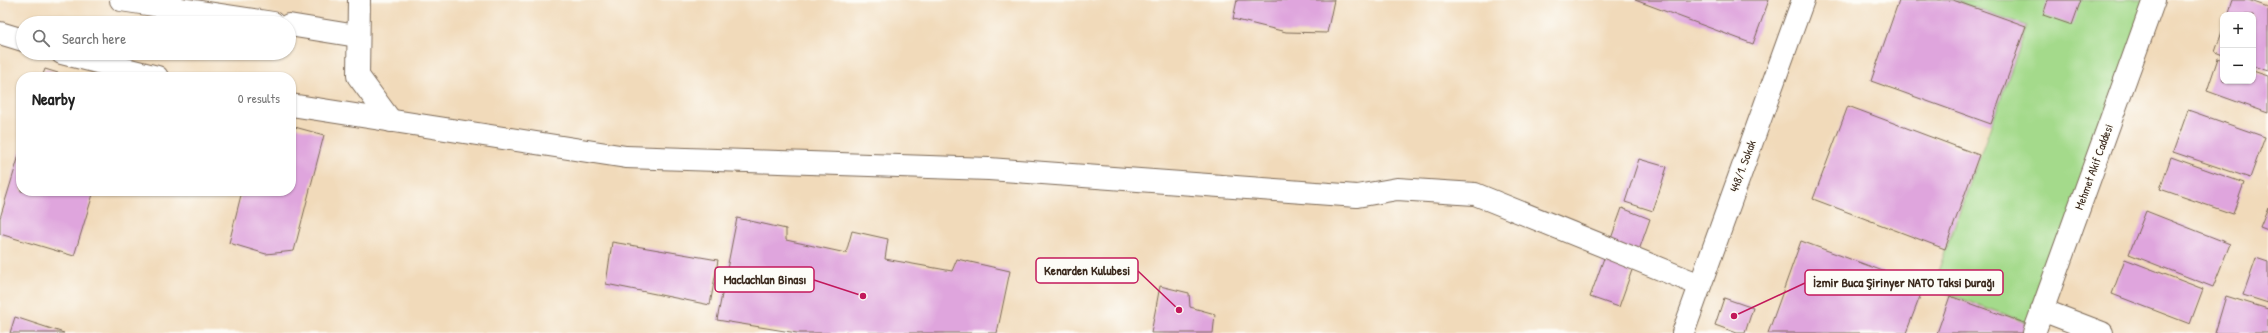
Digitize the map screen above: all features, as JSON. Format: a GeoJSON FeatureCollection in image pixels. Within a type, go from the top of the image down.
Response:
{"type":"FeatureCollection","features":[{"type":"Feature","properties":{"kind":"street"},"geometry":{"type":"LineString","coordinates":[[121,0],[227,16]]}},
{"type":"Feature","properties":{"kind":"street"},"geometry":{"type":"LineString","coordinates":[[359,0],[357,36],[358,76],[390,121]]}},
{"type":"Feature","properties":{"kind":"street","name":"448/1. Sokak"},"geometry":{"type":"LineString","coordinates":[[1683,333],[1803,0]]}},
{"type":"Feature","properties":{"kind":"street","name":"Mehmet Akif Caddesi"},"geometry":{"type":"LineString","coordinates":[[2034,333],[2154,0]]}},
{"type":"Feature","properties":{"kind":"street"},"geometry":{"type":"LineString","coordinates":[[296,26],[357,36]]}},
{"type":"Feature","properties":{"kind":"street"},"geometry":{"type":"LineString","coordinates":[[0,33],[16,38]]}},
{"type":"Feature","properties":{"kind":"street"},"geometry":{"type":"LineString","coordinates":[[90,60],[137,72]]}},
{"type":"Feature","properties":{"kind":"street"},"geometry":{"type":"LineString","coordinates":[[296,106],[626,157],[989,169],[1357,196],[1397,189],[1476,194],[1700,285]]}},
{"type":"Feature","properties":{"kind":"street"},"geometry":{"type":"LineString","coordinates":[[2042,310],[2102,333]]}},
{"type":"Feature","properties":{"kind":"green space"},"geometry":{"type":"Polygon","coordinates":[[[1954,0],[2154,0],[2036,326],[1932,288],[2027,26],[1954,0]]]}},
{"type":"Feature","properties":{"kind":"building"},"geometry":{"type":"Polygon","coordinates":[[[1237,0],[1334,0],[1327,33],[1286,32],[1233,19],[1237,0]]]}},
{"type":"Feature","properties":{"kind":"building"},"geometry":{"type":"Polygon","coordinates":[[[1635,0],[1769,0],[1753,44],[1635,0]]]}},
{"type":"Feature","properties":{"kind":"building"},"geometry":{"type":"Polygon","coordinates":[[[1899,0],[1953,0],[2026,26],[1991,124],[1871,81],[1899,0]]]}},
{"type":"Feature","properties":{"kind":"building"},"geometry":{"type":"Polygon","coordinates":[[[2048,0],[2081,0],[2072,25],[2043,15],[2048,0]]]}},
{"type":"Feature","properties":{"kind":"building"},"geometry":{"type":"Polygon","coordinates":[[[2233,0],[2248,0],[2268,7],[2268,71],[2256,67],[2256,12],[2229,12],[2233,0]]]}},
{"type":"Feature","properties":{"kind":"building"},"geometry":{"type":"Polygon","coordinates":[[[2220,38],[2220,54],[2215,52],[2220,38]]]}},
{"type":"Feature","properties":{"kind":"building"},"geometry":{"type":"Polygon","coordinates":[[[2218,58],[2220,59],[2220,84],[2256,84],[2256,72],[2268,76],[2268,113],[2207,91],[2218,58]]]}},
{"type":"Feature","properties":{"kind":"building"},"geometry":{"type":"Polygon","coordinates":[[[45,69],[55,72],[44,72],[45,69]]]}},
{"type":"Feature","properties":{"kind":"building"},"geometry":{"type":"Polygon","coordinates":[[[1848,106],[1979,155],[1945,249],[1813,199],[1848,106]]]}},
{"type":"Feature","properties":{"kind":"building"},"geometry":{"type":"Polygon","coordinates":[[[2188,110],[2265,137],[2250,178],[2173,152],[2188,110]]]}},
{"type":"Feature","properties":{"kind":"building"},"geometry":{"type":"Polygon","coordinates":[[[296,127],[324,135],[294,251],[266,254],[229,243],[241,196],[296,196],[296,127]]]}},
{"type":"Feature","properties":{"kind":"building"},"geometry":{"type":"Polygon","coordinates":[[[2171,157],[2244,183],[2233,214],[2160,189],[2171,157]]]}},
{"type":"Feature","properties":{"kind":"building"},"geometry":{"type":"Polygon","coordinates":[[[1639,159],[1667,167],[1653,211],[1625,202],[1639,159]]]}},
{"type":"Feature","properties":{"kind":"building"},"geometry":{"type":"Polygon","coordinates":[[[16,165],[16,196],[92,196],[74,256],[0,234],[0,218],[16,165]]]}},
{"type":"Feature","properties":{"kind":"building"},"geometry":{"type":"Polygon","coordinates":[[[2268,207],[2268,230],[2260,227],[2268,207]]]}},
{"type":"Feature","properties":{"kind":"building"},"geometry":{"type":"Polygon","coordinates":[[[1622,208],[1650,219],[1619,307],[1590,297],[1622,208]]]}},
{"type":"Feature","properties":{"kind":"building"},"geometry":{"type":"Polygon","coordinates":[[[2146,211],[2230,244],[2213,287],[2129,254],[2146,211]]]}},
{"type":"Feature","properties":{"kind":"building"},"geometry":{"type":"Polygon","coordinates":[[[737,218],[786,229],[786,240],[846,253],[852,231],[888,239],[885,259],[952,271],[957,259],[1010,271],[997,333],[797,333],[717,320],[737,218]]]}},
{"type":"Feature","properties":{"kind":"building"},"geometry":{"type":"Polygon","coordinates":[[[1801,241],[1924,286],[1906,333],[1768,333],[1801,241]]]}},
{"type":"Feature","properties":{"kind":"building"},"geometry":{"type":"Polygon","coordinates":[[[612,242],[718,260],[710,305],[606,284],[612,242]]]}},
{"type":"Feature","properties":{"kind":"building"},"geometry":{"type":"Polygon","coordinates":[[[2256,258],[2268,262],[2268,303],[2243,295],[2256,258]]]}},
{"type":"Feature","properties":{"kind":"building"},"geometry":{"type":"Polygon","coordinates":[[[2125,259],[2203,289],[2190,324],[2112,294],[2125,259]]]}},
{"type":"Feature","properties":{"kind":"building"},"geometry":{"type":"Polygon","coordinates":[[[1160,286],[1189,293],[1190,307],[1215,314],[1213,333],[1151,333],[1160,286]]]}},
{"type":"Feature","properties":{"kind":"building"},"geometry":{"type":"Polygon","coordinates":[[[1950,296],[2030,325],[2027,333],[1937,333],[1950,296]]]}},
{"type":"Feature","properties":{"kind":"building"},"geometry":{"type":"Polygon","coordinates":[[[2226,296],[2268,309],[2268,333],[2215,333],[2226,296]]]}},
{"type":"Feature","properties":{"kind":"building"},"geometry":{"type":"Polygon","coordinates":[[[1724,298],[1753,308],[1745,333],[1737,333],[1715,325],[1724,298]]]}},
{"type":"Feature","properties":{"kind":"building"},"geometry":{"type":"Polygon","coordinates":[[[15,317],[64,333],[10,333],[15,317]]]}},
{"type":"Feature","properties":{"kind":"place","name":"Maclachlan Binası"},"geometry":{"type":"Point","coordinates":[863,296]}},
{"type":"Feature","properties":{"kind":"place","name":"Kenarden Kulubesi"},"geometry":{"type":"Point","coordinates":[1179,310]}},
{"type":"Feature","properties":{"kind":"place","name":"İzmir Buca Şirinyer NATO Taksi Durağı"},"geometry":{"type":"Point","coordinates":[1734,316]}}]}
